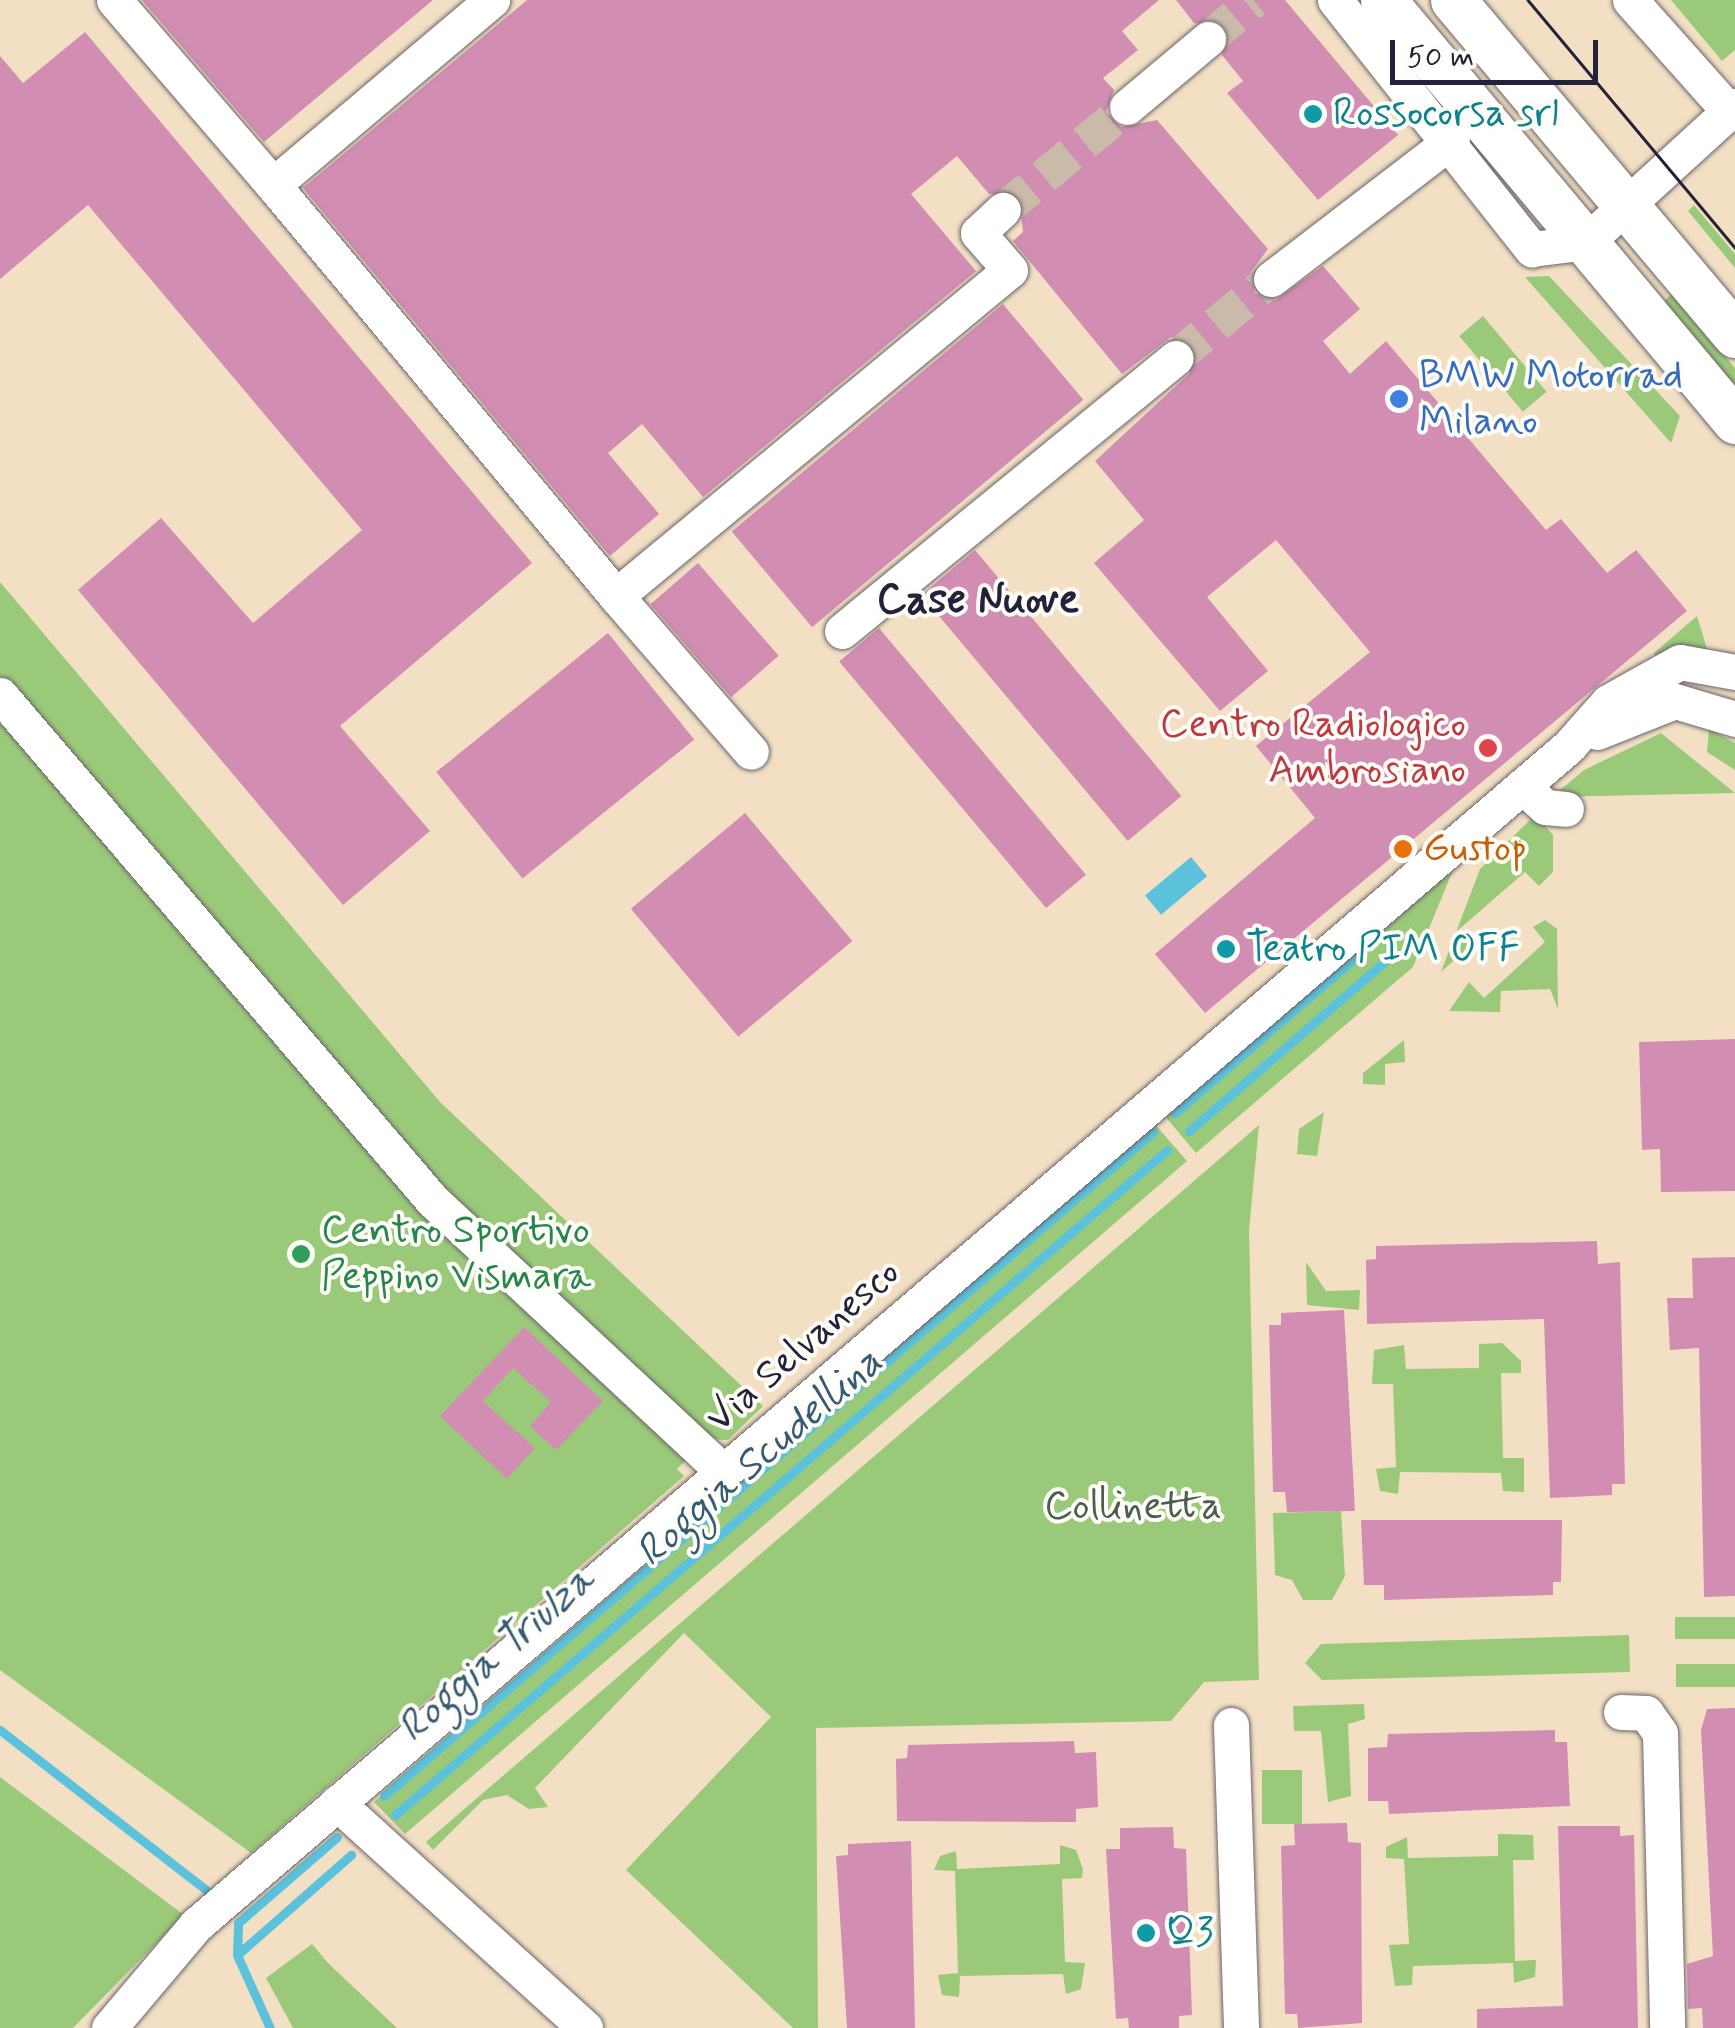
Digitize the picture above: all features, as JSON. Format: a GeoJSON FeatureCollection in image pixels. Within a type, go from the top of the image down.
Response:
{"type":"FeatureCollection","features":[{"type":"Feature","properties":{"kind":"main road"},"geometry":{"type":"LineString","coordinates":[[1383,0],[1735,421]]}},
{"type":"Feature","properties":{"kind":"main road"},"geometry":{"type":"LineString","coordinates":[[1453,0],[1735,335]]}},
{"type":"Feature","properties":{"kind":"street"},"geometry":{"type":"LineString","coordinates":[[114,0],[751,752]]}},
{"type":"Feature","properties":{"kind":"street"},"geometry":{"type":"LineString","coordinates":[[274,185],[492,0]]}},
{"type":"Feature","properties":{"kind":"street"},"geometry":{"type":"LineString","coordinates":[[1336,0],[1452,140],[1522,244],[1556,252],[1586,242],[1732,108],[1630,0]]}},
{"type":"Feature","properties":{"kind":"street"},"geometry":{"type":"LineString","coordinates":[[1127,107],[1208,39]]}},
{"type":"Feature","properties":{"kind":"street"},"geometry":{"type":"LineString","coordinates":[[1271,279],[1452,140]]}},
{"type":"Feature","properties":{"kind":"street"},"geometry":{"type":"LineString","coordinates":[[616,596],[1010,270],[978,234],[1003,210]]}},
{"type":"Feature","properties":{"kind":"street"},"geometry":{"type":"LineString","coordinates":[[842,631],[1175,358]]}},
{"type":"Feature","properties":{"kind":"street","name":"Via Selvanesco"},"geometry":{"type":"LineString","coordinates":[[109,2028],[196,1925],[1651,672],[1680,662],[1735,672]]}},
{"type":"Feature","properties":{"kind":"street"},"geometry":{"type":"LineString","coordinates":[[0,695],[432,1200],[723,1472]]}},
{"type":"Feature","properties":{"kind":"street","name":"Via Selvanesco"},"geometry":{"type":"LineString","coordinates":[[1569,746],[1676,701],[1735,719]]}},
{"type":"Feature","properties":{"kind":"street"},"geometry":{"type":"LineString","coordinates":[[1522,786],[1543,806],[1566,809]]}},
{"type":"Feature","properties":{"kind":"street"},"geometry":{"type":"LineString","coordinates":[[1621,1712],[1646,1713],[1660,1733],[1667,2028]]}},
{"type":"Feature","properties":{"kind":"street"},"geometry":{"type":"LineString","coordinates":[[1231,1725],[1242,2028]]}},
{"type":"Feature","properties":{"kind":"street"},"geometry":{"type":"LineString","coordinates":[[347,1795],[390,1825],[401,1856],[586,2028]]}},
{"type":"Feature","properties":{"kind":"green space"},"geometry":{"type":"Polygon","coordinates":[[[1671,0],[1735,0],[1735,50],[1722,61],[1671,0]]]}},
{"type":"Feature","properties":{"kind":"green space"},"geometry":{"type":"Polygon","coordinates":[[[1694,205],[1735,254],[1735,268],[1688,211],[1694,205]]]}},
{"type":"Feature","properties":{"kind":"green space"},"geometry":{"type":"Polygon","coordinates":[[[1549,276],[1680,416],[1671,443],[1525,277],[1549,276]]]}},
{"type":"Feature","properties":{"kind":"green space"},"geometry":{"type":"Polygon","coordinates":[[[1672,294],[1735,368],[1735,396],[1659,306],[1672,294]]]}},
{"type":"Feature","properties":{"kind":"green space"},"geometry":{"type":"Polygon","coordinates":[[[1483,316],[1547,392],[1523,412],[1459,336],[1483,316]]]}},
{"type":"Feature","properties":{"kind":"green space","name":"Centro Sportivo Peppino Vismara"},"geometry":{"type":"Polygon","coordinates":[[[0,582],[440,1102],[763,1406],[728,1440],[707,1439],[677,1469],[684,1476],[251,1853],[0,1670],[0,582]]]}},
{"type":"Feature","properties":{"kind":"green space"},"geometry":{"type":"Polygon","coordinates":[[[1697,616],[1708,652],[1656,658],[1654,653],[1697,616]]]}},
{"type":"Feature","properties":{"kind":"green space"},"geometry":{"type":"Polygon","coordinates":[[[1709,729],[1735,743],[1735,770],[1707,752],[1709,729]]]}},
{"type":"Feature","properties":{"kind":"green space"},"geometry":{"type":"Polygon","coordinates":[[[1661,733],[1735,793],[1552,797],[1584,770],[1661,733]]]}},
{"type":"Feature","properties":{"kind":"green space"},"geometry":{"type":"Polygon","coordinates":[[[1535,815],[1553,835],[1553,872],[1539,886],[1525,872],[1457,931],[1470,946],[1441,972],[1480,869],[1535,815]]]}},
{"type":"Feature","properties":{"kind":"green space"},"geometry":{"type":"Polygon","coordinates":[[[1456,863],[1413,967],[1196,1153],[1163,1114],[1456,863]]]}},
{"type":"Feature","properties":{"kind":"green space"},"geometry":{"type":"Polygon","coordinates":[[[1545,920],[1557,929],[1558,1009],[1550,989],[1501,991],[1500,1012],[1449,1011],[1469,982],[1484,998],[1545,942],[1533,927],[1545,920]]]}},
{"type":"Feature","properties":{"kind":"green space"},"geometry":{"type":"Polygon","coordinates":[[[1404,1040],[1405,1062],[1385,1064],[1385,1085],[1363,1084],[1363,1073],[1404,1040]]]}},
{"type":"Feature","properties":{"kind":"green space"},"geometry":{"type":"Polygon","coordinates":[[[1324,1112],[1317,1156],[1297,1154],[1299,1129],[1324,1112]]]}},
{"type":"Feature","properties":{"kind":"green space"},"geometry":{"type":"Polygon","coordinates":[[[1153,1122],[1187,1161],[405,1834],[374,1802],[1153,1122]]]}},
{"type":"Feature","properties":{"kind":"green space","name":"Collinetta"},"geometry":{"type":"Polygon","coordinates":[[[1259,1125],[1249,1230],[1259,1680],[1204,1682],[1171,1721],[816,1728],[818,2028],[793,2028],[626,1870],[771,1717],[684,1633],[535,1788],[548,1807],[529,1809],[507,1795],[483,1800],[433,1850],[426,1842],[1259,1125]]]}},
{"type":"Feature","properties":{"kind":"green space"},"geometry":{"type":"Polygon","coordinates":[[[1306,1262],[1326,1291],[1360,1290],[1359,1310],[1307,1305],[1306,1262]]]}},
{"type":"Feature","properties":{"kind":"green space"},"geometry":{"type":"Polygon","coordinates":[[[1502,1343],[1521,1361],[1521,1373],[1501,1373],[1503,1458],[1524,1458],[1524,1492],[1503,1491],[1501,1473],[1400,1472],[1398,1494],[1380,1491],[1376,1469],[1396,1467],[1393,1384],[1372,1384],[1374,1350],[1404,1345],[1406,1369],[1479,1368],[1479,1344],[1502,1343]]]}},
{"type":"Feature","properties":{"kind":"green space"},"geometry":{"type":"Polygon","coordinates":[[[1341,1511],[1345,1576],[1332,1600],[1303,1600],[1292,1580],[1275,1575],[1273,1513],[1341,1511]]]}},
{"type":"Feature","properties":{"kind":"green space"},"geometry":{"type":"Polygon","coordinates":[[[1675,1617],[1735,1617],[1735,1639],[1675,1639],[1675,1617]]]}},
{"type":"Feature","properties":{"kind":"green space"},"geometry":{"type":"Polygon","coordinates":[[[1629,1635],[1630,1672],[1322,1680],[1305,1663],[1321,1644],[1629,1635]]]}},
{"type":"Feature","properties":{"kind":"green space"},"geometry":{"type":"Polygon","coordinates":[[[1676,1664],[1735,1664],[1735,1687],[1676,1687],[1676,1664]]]}},
{"type":"Feature","properties":{"kind":"green space"},"geometry":{"type":"Polygon","coordinates":[[[1364,1704],[1365,1719],[1348,1724],[1351,1796],[1328,1802],[1321,1731],[1294,1731],[1293,1706],[1364,1704]]]}},
{"type":"Feature","properties":{"kind":"green space"},"geometry":{"type":"Polygon","coordinates":[[[1262,1770],[1302,1770],[1302,1824],[1262,1824],[1262,1770]]]}},
{"type":"Feature","properties":{"kind":"green space"},"geometry":{"type":"Polygon","coordinates":[[[0,1777],[184,1915],[73,2028],[0,2028],[0,1777]]]}},
{"type":"Feature","properties":{"kind":"green space"},"geometry":{"type":"Polygon","coordinates":[[[1498,1834],[1533,1835],[1534,1860],[1513,1860],[1515,1961],[1536,1960],[1535,1977],[1514,1983],[1513,1963],[1413,1966],[1412,1985],[1395,1986],[1389,1945],[1409,1944],[1404,1859],[1386,1858],[1386,1847],[1407,1837],[1408,1858],[1498,1856],[1498,1834]]]}},
{"type":"Feature","properties":{"kind":"green space"},"geometry":{"type":"Polygon","coordinates":[[[1060,1845],[1076,1850],[1083,1869],[1082,1878],[1062,1879],[1065,1962],[1085,1963],[1081,1989],[1066,1994],[1063,1974],[960,1976],[959,1997],[942,1995],[938,1975],[958,1973],[955,1871],[934,1870],[940,1856],[956,1851],[957,1869],[1060,1864],[1060,1845]]]}},
{"type":"Feature","properties":{"kind":"green space"},"geometry":{"type":"Polygon","coordinates":[[[312,1944],[397,2028],[293,2028],[266,1978],[312,1944]]]}},
{"type":"Feature","properties":{"kind":"water"},"geometry":{"type":"Polygon","coordinates":[[[1191,857],[1207,876],[1161,915],[1145,896],[1191,857]]]}},
{"type":"Feature","properties":{"kind":"building"},"geometry":{"type":"Polygon","coordinates":[[[142,0],[433,0],[264,142],[142,0]]]}},
{"type":"Feature","properties":{"kind":"building"},"geometry":{"type":"Polygon","coordinates":[[[527,0],[1159,0],[1122,31],[1138,50],[1103,78],[1114,90],[1106,112],[1121,127],[1157,120],[1268,249],[1251,272],[1255,293],[1275,300],[1323,266],[1360,309],[1323,341],[1350,374],[1386,341],[1546,530],[1561,519],[1607,573],[1636,550],[1687,611],[1205,1013],[1155,954],[1315,818],[1256,746],[1370,652],[1276,540],[1207,597],[1268,671],[1220,711],[1094,563],[1144,520],[1095,461],[1189,374],[1192,345],[1171,337],[1122,374],[1013,241],[1023,232],[1019,196],[989,194],[957,156],[911,194],[976,271],[703,497],[642,424],[608,453],[659,514],[610,556],[303,188],[527,0]]]}},
{"type":"Feature","properties":{"kind":"building","name":"Rossocorsa srl"},"geometry":{"type":"Polygon","coordinates":[[[1176,0],[1285,0],[1398,135],[1318,200],[1227,93],[1243,81],[1222,55],[1225,26],[1194,23],[1176,0]]]}},
{"type":"Feature","properties":{"kind":"building"},"geometry":{"type":"Polygon","coordinates":[[[85,32],[532,563],[340,726],[430,831],[343,905],[78,590],[161,518],[253,623],[362,530],[88,205],[0,279],[0,56],[23,83],[85,32]]]}},
{"type":"Feature","properties":{"kind":"building"},"geometry":{"type":"Polygon","coordinates":[[[1003,304],[1083,400],[812,627],[732,532],[1003,304]]]}},
{"type":"Feature","properties":{"kind":"building"},"geometry":{"type":"Polygon","coordinates":[[[975,550],[1181,796],[1128,841],[921,595],[975,550]]]}},
{"type":"Feature","properties":{"kind":"building"},"geometry":{"type":"Polygon","coordinates":[[[698,563],[779,656],[731,697],[650,604],[698,563]]]}},
{"type":"Feature","properties":{"kind":"building"},"geometry":{"type":"Polygon","coordinates":[[[879,628],[1086,875],[1046,908],[839,661],[879,628]]]}},
{"type":"Feature","properties":{"kind":"building"},"geometry":{"type":"Polygon","coordinates":[[[608,633],[694,739],[522,879],[436,772],[608,633]]]}},
{"type":"Feature","properties":{"kind":"building"},"geometry":{"type":"Polygon","coordinates":[[[745,813],[852,941],[738,1037],[631,909],[745,813]]]}},
{"type":"Feature","properties":{"kind":"building"},"geometry":{"type":"Polygon","coordinates":[[[1735,1039],[1735,1191],[1661,1192],[1660,1149],[1642,1150],[1639,1042],[1735,1039]]]}},
{"type":"Feature","properties":{"kind":"building"},"geometry":{"type":"Polygon","coordinates":[[[1597,1241],[1598,1264],[1620,1262],[1625,1484],[1612,1484],[1612,1495],[1550,1498],[1544,1319],[1367,1324],[1366,1260],[1376,1259],[1376,1246],[1597,1241]]]}},
{"type":"Feature","properties":{"kind":"building"},"geometry":{"type":"Polygon","coordinates":[[[1735,1257],[1735,1596],[1704,1597],[1699,1348],[1670,1350],[1667,1298],[1693,1298],[1692,1258],[1735,1257]]]}},
{"type":"Feature","properties":{"kind":"building"},"geometry":{"type":"Polygon","coordinates":[[[1344,1310],[1355,1511],[1287,1512],[1285,1492],[1273,1492],[1269,1325],[1281,1325],[1281,1313],[1344,1310]]]}},
{"type":"Feature","properties":{"kind":"building"},"geometry":{"type":"Polygon","coordinates":[[[524,1327],[603,1401],[556,1450],[530,1426],[551,1402],[513,1368],[483,1401],[535,1448],[507,1479],[440,1416],[524,1327]]]}},
{"type":"Feature","properties":{"kind":"building"},"geometry":{"type":"Polygon","coordinates":[[[1361,1520],[1562,1520],[1561,1582],[1553,1582],[1553,1595],[1384,1600],[1384,1585],[1364,1585],[1361,1520]]]}},
{"type":"Feature","properties":{"kind":"building"},"geometry":{"type":"Polygon","coordinates":[[[1735,1708],[1735,2028],[1703,2028],[1702,2008],[1688,2009],[1687,1964],[1713,1956],[1701,1730],[1707,1709],[1735,1708]]]}},
{"type":"Feature","properties":{"kind":"building"},"geometry":{"type":"Polygon","coordinates":[[[1555,1730],[1555,1742],[1567,1742],[1570,1806],[1389,1814],[1388,1801],[1368,1801],[1368,1748],[1387,1747],[1388,1734],[1555,1730]]]}},
{"type":"Feature","properties":{"kind":"building"},"geometry":{"type":"Polygon","coordinates":[[[1074,1741],[1075,1753],[1096,1752],[1098,1807],[1076,1809],[1076,1822],[897,1821],[896,1759],[907,1758],[908,1745],[1074,1741]]]}},
{"type":"Feature","properties":{"kind":"building"},"geometry":{"type":"Polygon","coordinates":[[[1347,1823],[1348,1842],[1361,1843],[1362,2023],[1298,2028],[1297,2014],[1285,2014],[1281,1846],[1295,1845],[1294,1824],[1347,1823]]]}},
{"type":"Feature","properties":{"kind":"building"},"geometry":{"type":"Polygon","coordinates":[[[1558,1826],[1620,1826],[1620,1836],[1634,1835],[1638,2028],[1477,2028],[1477,2009],[1563,2006],[1558,1826]]]}},
{"type":"Feature","properties":{"kind":"building","name":"Q3"},"geometry":{"type":"Polygon","coordinates":[[[1173,1827],[1174,1848],[1186,1849],[1192,2015],[1179,2016],[1179,2028],[1129,2028],[1128,2018],[1116,2019],[1106,1849],[1120,1849],[1120,1828],[1173,1827]]]}},
{"type":"Feature","properties":{"kind":"building"},"geometry":{"type":"Polygon","coordinates":[[[911,1841],[915,2028],[847,2028],[836,1856],[848,1855],[848,1844],[911,1841]]]}},
{"type":"Feature","properties":{"kind":"waterway","name":"Roggia Triulza"},"geometry":{"type":"LineString","coordinates":[[1175,1113],[1379,937]]}},
{"type":"Feature","properties":{"kind":"waterway","name":"Roggia Scudellina"},"geometry":{"type":"LineString","coordinates":[[1189,1131],[1391,956]]}},
{"type":"Feature","properties":{"kind":"waterway","name":"Roggia Triulza"},"geometry":{"type":"LineString","coordinates":[[384,1796],[1153,1132]]}},
{"type":"Feature","properties":{"kind":"waterway","name":"Roggia Scudellina"},"geometry":{"type":"LineString","coordinates":[[395,1815],[1167,1150]]}},
{"type":"Feature","properties":{"kind":"waterway","name":"Roggia Triulza"},"geometry":{"type":"LineString","coordinates":[[0,1730],[206,1890]]}},
{"type":"Feature","properties":{"kind":"waterway","name":"Roggia Triulza"},"geometry":{"type":"LineString","coordinates":[[270,2028],[237,1955],[238,1923],[337,1837]]}},
{"type":"Feature","properties":{"kind":"waterway","name":"Roggia Scudellina"},"geometry":{"type":"LineString","coordinates":[[237,1955],[351,1855]]}},
{"type":"Feature","properties":{"kind":"tunnel"},"geometry":{"type":"LineString","coordinates":[[1208,39],[1254,0]]}},
{"type":"Feature","properties":{"kind":"tunnel"},"geometry":{"type":"LineString","coordinates":[[1003,210],[1127,107]]}},
{"type":"Feature","properties":{"kind":"tunnel"},"geometry":{"type":"LineString","coordinates":[[1175,358],[1271,279]]}},
{"type":"Feature","properties":{"kind":"tram line"},"geometry":{"type":"LineString","coordinates":[[1528,0],[1735,248]]}},
{"type":"Feature","properties":{"kind":"place","name":"Rossocorsa srl"},"geometry":{"type":"Point","coordinates":[1313,114]}},
{"type":"Feature","properties":{"kind":"place","name":"BMW Motorrad Milano"},"geometry":{"type":"Point","coordinates":[1399,399]}},
{"type":"Feature","properties":{"kind":"place","name":"Centro Radiologico Ambrosiano"},"geometry":{"type":"Point","coordinates":[1488,748]}},
{"type":"Feature","properties":{"kind":"place","name":"Gustop"},"geometry":{"type":"Point","coordinates":[1403,849]}},
{"type":"Feature","properties":{"kind":"place","name":"Teatro PIM OFF"},"geometry":{"type":"Point","coordinates":[1226,949]}},
{"type":"Feature","properties":{"kind":"place","name":"Centro Sportivo Peppino Vismara"},"geometry":{"type":"Point","coordinates":[301,1254]}},
{"type":"Feature","properties":{"kind":"place","name":"Q3"},"geometry":{"type":"Point","coordinates":[1146,1933]}},
{"type":"Feature","properties":{"kind":"district","name":"Case Nuove"},"geometry":{"type":"Point","coordinates":[978,601]}}]}
